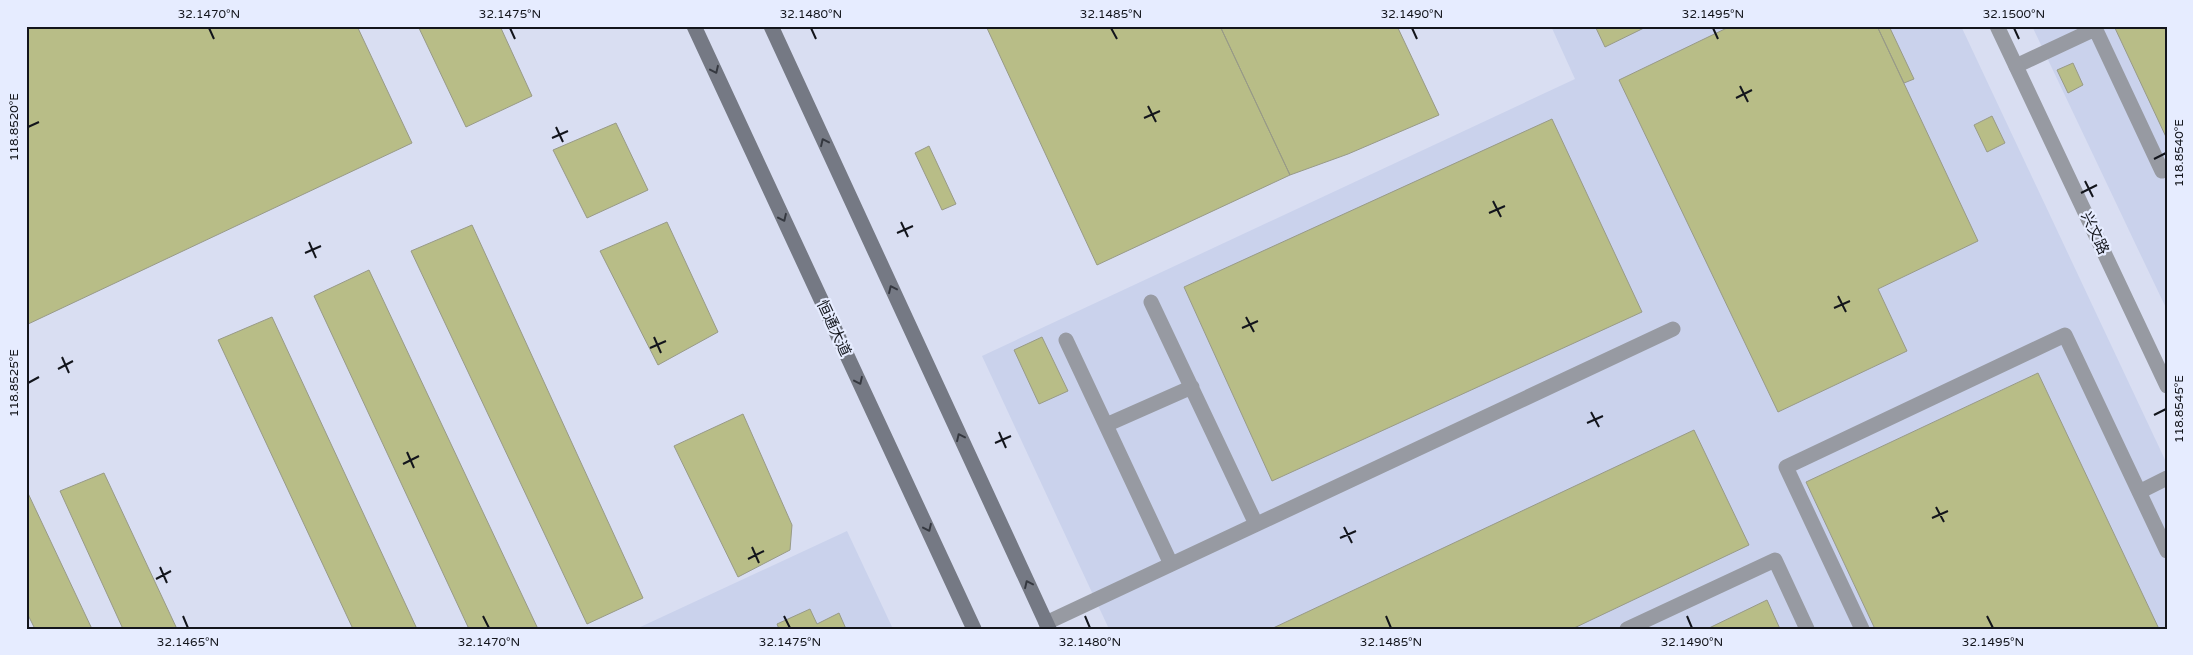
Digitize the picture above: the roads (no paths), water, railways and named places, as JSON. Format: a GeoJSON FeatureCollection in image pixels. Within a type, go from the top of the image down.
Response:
{"type":"FeatureCollection","features":[{"type":"Feature","properties":{"kind":"main road","name":"恒通大道"},"geometry":{"type":"LineString","coordinates":[[694,26],[974,629]]}},
{"type":"Feature","properties":{"kind":"main road"},"geometry":{"type":"LineString","coordinates":[[771,26],[1047,626]]}},
{"type":"Feature","properties":{"kind":"street","name":"兴文路"},"geometry":{"type":"LineString","coordinates":[[1997,26],[2167,386]]}},
{"type":"Feature","properties":{"kind":"street"},"geometry":{"type":"LineString","coordinates":[[2016,66],[2094,28],[2162,171],[2167,169]]}},
{"type":"Feature","properties":{"kind":"street"},"geometry":{"type":"LineString","coordinates":[[1152,302],[1256,524]]}},
{"type":"Feature","properties":{"kind":"street"},"geometry":{"type":"LineString","coordinates":[[1047,626],[1171,564],[1673,329]]}},
{"type":"Feature","properties":{"kind":"street"},"geometry":{"type":"LineString","coordinates":[[1862,629],[1786,467],[2065,335],[2167,551]]}},
{"type":"Feature","properties":{"kind":"street"},"geometry":{"type":"LineString","coordinates":[[1066,340],[1171,564]]}},
{"type":"Feature","properties":{"kind":"street"},"geometry":{"type":"LineString","coordinates":[[1106,425],[1192,386]]}},
{"type":"Feature","properties":{"kind":"street"},"geometry":{"type":"LineString","coordinates":[[2139,492],[2167,478]]}},
{"type":"Feature","properties":{"kind":"street"},"geometry":{"type":"LineString","coordinates":[[1628,629],[1775,560],[1807,629]]}}]}
